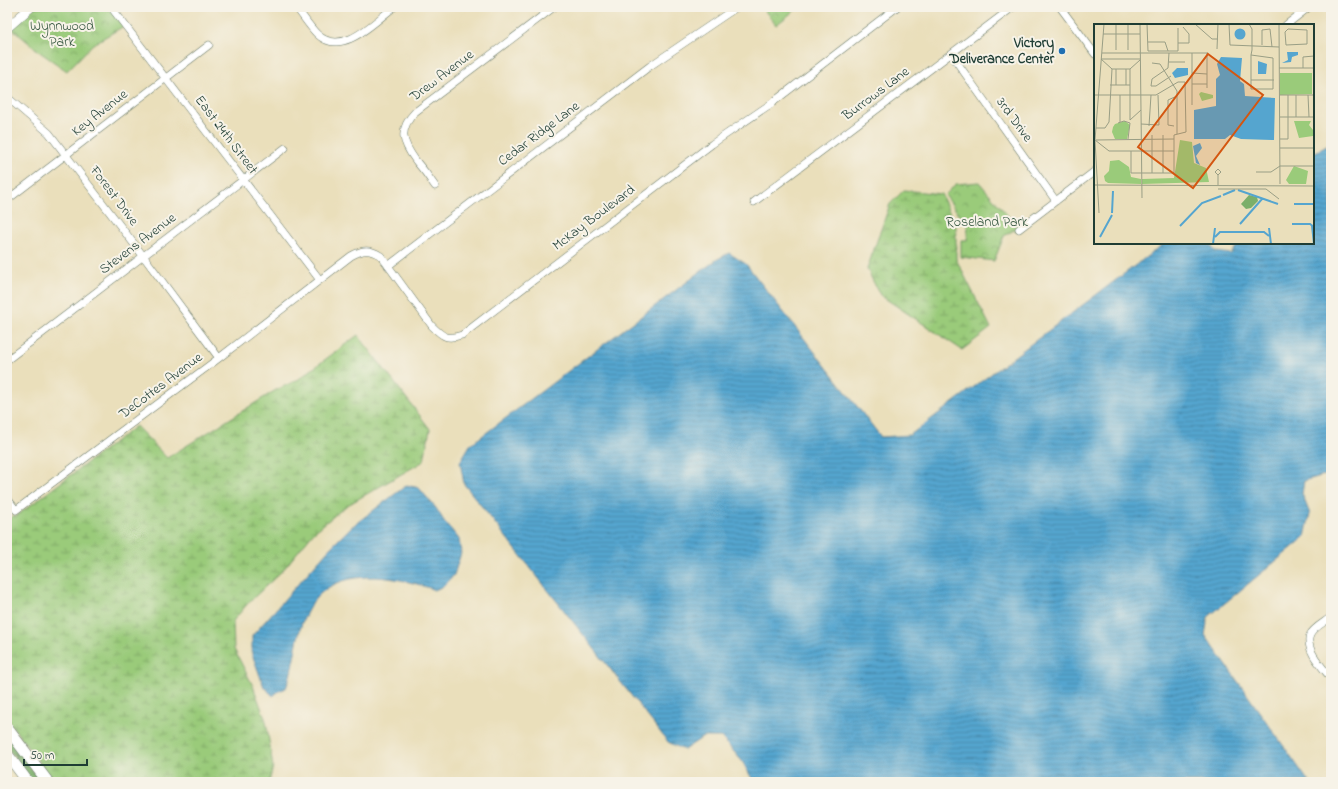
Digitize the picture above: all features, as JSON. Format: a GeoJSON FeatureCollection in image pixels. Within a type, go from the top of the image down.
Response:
{"type":"FeatureCollection","features":[{"type":"Feature","properties":{"kind":"main road"},"geometry":{"type":"LineString","coordinates":[[7,728],[48,782]]}},
{"type":"Feature","properties":{"kind":"main road"},"geometry":{"type":"LineString","coordinates":[[7,754],[28,782]]}},
{"type":"Feature","properties":{"kind":"street"},"geometry":{"type":"LineString","coordinates":[[7,28],[31,7]]}},
{"type":"Feature","properties":{"kind":"street","name":"East 24th Street"},"geometry":{"type":"LineString","coordinates":[[111,7],[320,280]]}},
{"type":"Feature","properties":{"kind":"street"},"geometry":{"type":"LineString","coordinates":[[296,7],[317,34],[326,40],[335,42],[346,41],[355,37],[394,7]]}},
{"type":"Feature","properties":{"kind":"street","name":"Drew Avenue"},"geometry":{"type":"LineString","coordinates":[[435,186],[408,150],[403,134],[409,118],[554,7]]}},
{"type":"Feature","properties":{"kind":"street","name":"Cedar Ridge Lane"},"geometry":{"type":"LineString","coordinates":[[388,266],[650,66],[737,7]]}},
{"type":"Feature","properties":{"kind":"street","name":"McKay Boulevard"},"geometry":{"type":"LineString","coordinates":[[320,280],[358,252],[366,250],[374,252],[381,256],[432,326],[439,333],[446,337],[462,335],[712,144],[772,102],[897,7]]}},
{"type":"Feature","properties":{"kind":"street","name":"Burrows Lane"},"geometry":{"type":"LineString","coordinates":[[754,202],[1013,7]]}},
{"type":"Feature","properties":{"kind":"street"},"geometry":{"type":"LineString","coordinates":[[1060,7],[1094,53]]}},
{"type":"Feature","properties":{"kind":"street"},"geometry":{"type":"LineString","coordinates":[[1287,24],[1309,7]]}},
{"type":"Feature","properties":{"kind":"street","name":"Key Avenue"},"geometry":{"type":"LineString","coordinates":[[7,200],[209,45]]}},
{"type":"Feature","properties":{"kind":"street","name":"3rd Drive"},"geometry":{"type":"LineString","coordinates":[[951,54],[1056,201]]}},
{"type":"Feature","properties":{"kind":"street","name":"Forest Drive"},"geometry":{"type":"LineString","coordinates":[[7,97],[49,133],[67,155],[219,358]]}},
{"type":"Feature","properties":{"kind":"street","name":"Stevens Avenue"},"geometry":{"type":"LineString","coordinates":[[7,360],[285,148]]}},
{"type":"Feature","properties":{"kind":"street"},"geometry":{"type":"LineString","coordinates":[[1019,229],[1094,172]]}},
{"type":"Feature","properties":{"kind":"street","name":"DeCottes Avenue"},"geometry":{"type":"LineString","coordinates":[[7,498],[16,510],[219,358],[320,280]]}},
{"type":"Feature","properties":{"kind":"street"},"geometry":{"type":"LineString","coordinates":[[1331,617],[1315,629],[1310,635],[1309,643],[1313,654],[1331,678]]}},
{"type":"Feature","properties":{"kind":"green space","name":"Wynnwood Park"},"geometry":{"type":"Polygon","coordinates":[[[34,7],[109,7],[124,26],[93,44],[67,71],[41,53],[10,27],[34,7]]]}},
{"type":"Feature","properties":{"kind":"green space"},"geometry":{"type":"Polygon","coordinates":[[[762,7],[799,7],[776,25],[762,7]]]}},
{"type":"Feature","properties":{"kind":"green space","name":"Roseland Park"},"geometry":{"type":"Polygon","coordinates":[[[979,182],[1021,231],[1014,230],[1004,236],[994,261],[961,257],[961,240],[967,240],[968,227],[945,195],[956,184],[979,182]]]}},
{"type":"Feature","properties":{"kind":"green space"},"geometry":{"type":"Polygon","coordinates":[[[904,190],[941,194],[956,227],[956,259],[991,328],[962,350],[880,295],[867,269],[890,204],[904,190]]]}},
{"type":"Feature","properties":{"kind":"green space"},"geometry":{"type":"Polygon","coordinates":[[[358,335],[430,429],[424,461],[346,506],[313,533],[283,570],[249,602],[233,621],[234,649],[253,686],[266,721],[273,767],[269,782],[54,782],[7,719],[7,521],[14,515],[15,517],[136,426],[167,458],[276,390],[299,379],[358,335]]]}},
{"type":"Feature","properties":{"kind":"green space"},"geometry":{"type":"Polygon","coordinates":[[[7,736],[42,782],[33,782],[7,747],[7,736]]]}},
{"type":"Feature","properties":{"kind":"water"},"geometry":{"type":"Polygon","coordinates":[[[1331,144],[1331,473],[1304,481],[1302,494],[1310,514],[1305,537],[1208,617],[1205,635],[1309,782],[754,782],[742,761],[721,737],[703,737],[684,750],[668,742],[464,484],[460,462],[470,445],[716,260],[729,253],[746,264],[881,437],[910,435],[1164,244],[1209,244],[1216,252],[1231,254],[1238,244],[1314,244],[1314,152],[1331,144]]]}},
{"type":"Feature","properties":{"kind":"water"},"geometry":{"type":"Polygon","coordinates":[[[407,485],[419,488],[459,539],[461,553],[454,575],[445,585],[435,590],[406,581],[374,577],[342,581],[329,587],[317,597],[306,613],[302,623],[286,688],[273,696],[264,687],[252,654],[252,636],[329,549],[350,528],[407,485]]]}},
{"type":"Feature","properties":{"kind":"place","name":"Victory Deliverance Center"},"geometry":{"type":"Point","coordinates":[1062,51]}}]}
